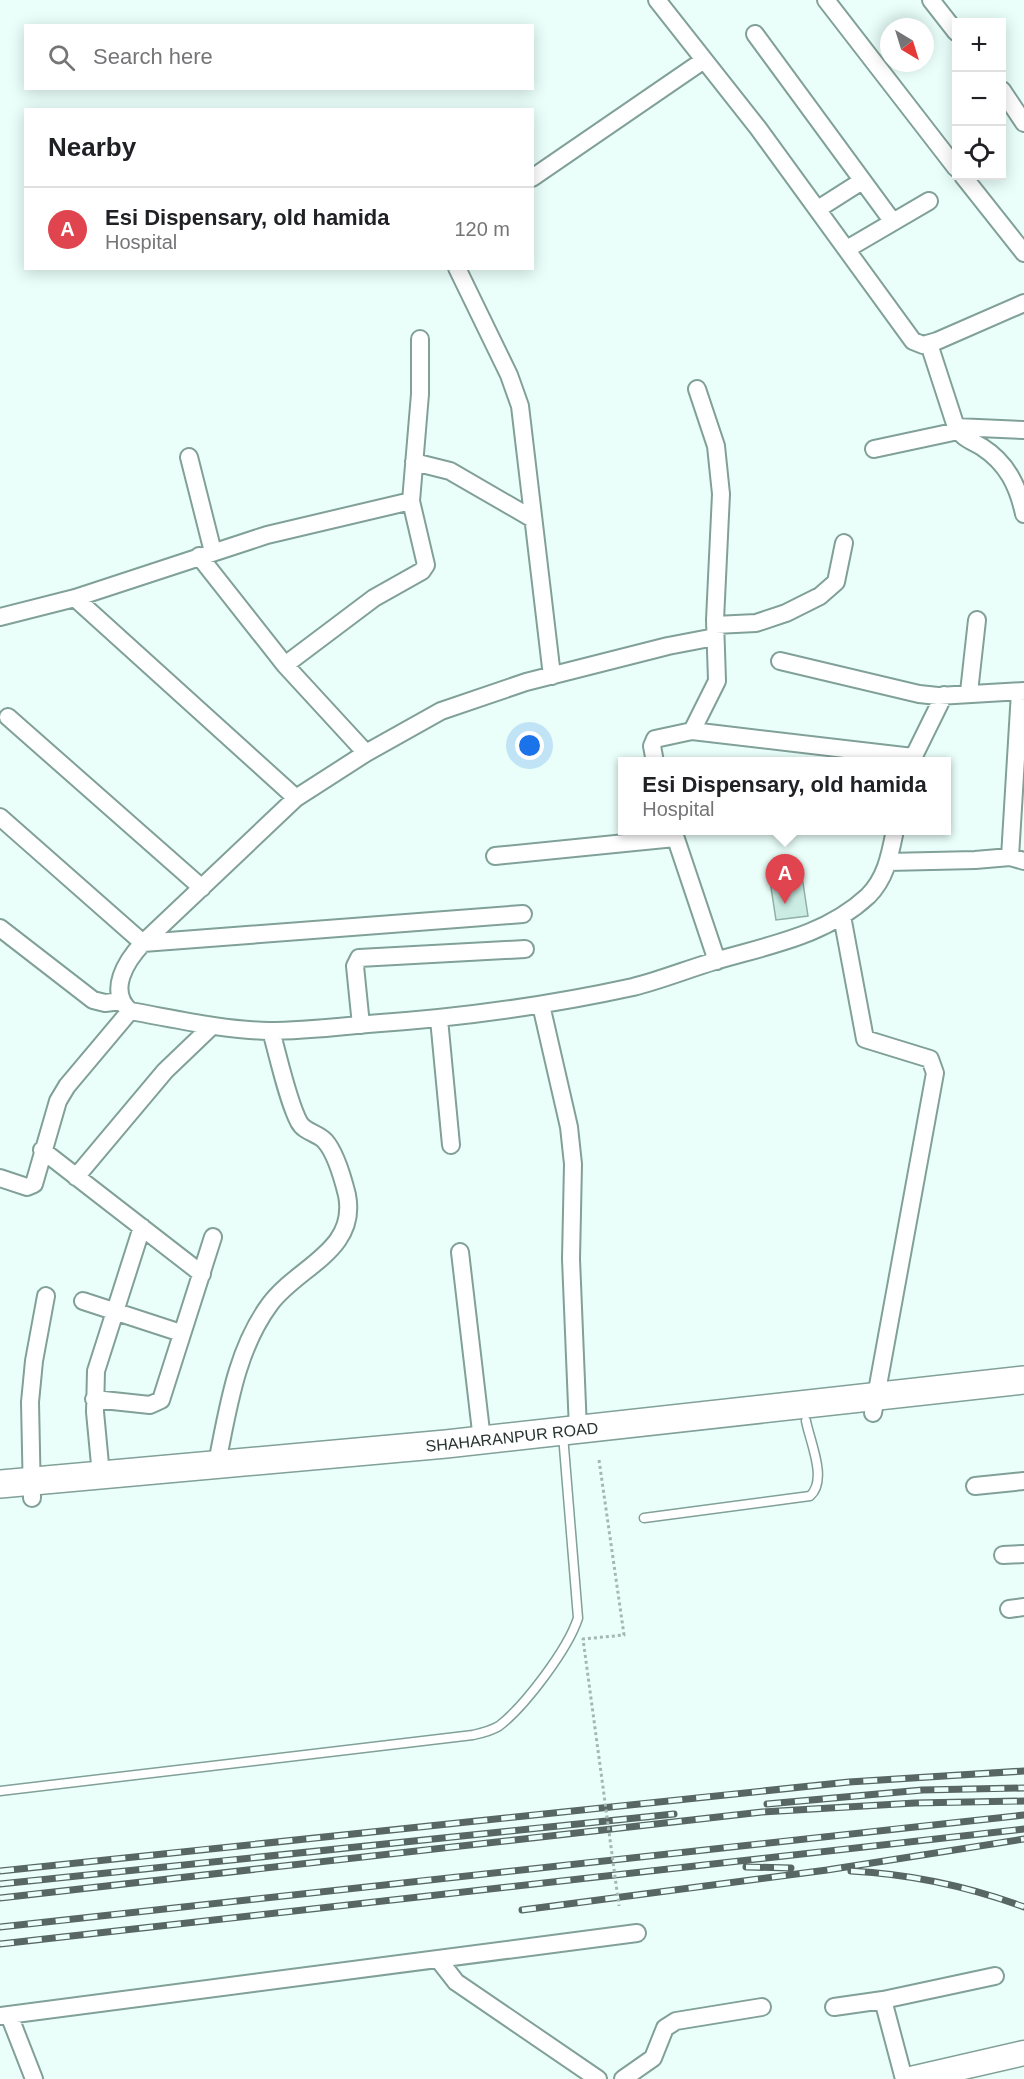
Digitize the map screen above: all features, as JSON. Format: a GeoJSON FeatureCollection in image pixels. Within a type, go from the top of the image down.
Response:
{"type":"FeatureCollection","features":[{"type":"Feature","properties":{"kind":"main road","name":"SHAHARANPUR ROAD"},"geometry":{"type":"LineString","coordinates":[[0,1501],[32,1490],[101,1475],[217,1463],[482,1440],[806,1421],[875,1405],[1024,1380]]}},
{"type":"Feature","properties":{"kind":"main road","name":"SHAHARANPUR ROAD"},"geometry":{"type":"LineString","coordinates":[[0,1484],[32,1490],[875,1405],[1024,1396]]}},
{"type":"Feature","properties":{"kind":"main road"},"geometry":{"type":"LineString","coordinates":[[910,2079],[1024,2053]]}},
{"type":"Feature","properties":{"kind":"street"},"geometry":{"type":"LineString","coordinates":[[657,0],[818,209],[913,341],[923,345],[929,344],[1024,303]]}},
{"type":"Feature","properties":{"kind":"street"},"geometry":{"type":"LineString","coordinates":[[826,0],[952,162]]}},
{"type":"Feature","properties":{"kind":"street"},"geometry":{"type":"LineString","coordinates":[[931,0],[952,26]]}},
{"type":"Feature","properties":{"kind":"street"},"geometry":{"type":"LineString","coordinates":[[755,34],[893,222]]}},
{"type":"Feature","properties":{"kind":"street"},"geometry":{"type":"LineString","coordinates":[[534,177],[705,60]]}},
{"type":"Feature","properties":{"kind":"street"},"geometry":{"type":"LineString","coordinates":[[1006,96],[1024,123]]}},
{"type":"Feature","properties":{"kind":"street"},"geometry":{"type":"LineString","coordinates":[[966,180],[1024,254]]}},
{"type":"Feature","properties":{"kind":"street"},"geometry":{"type":"LineString","coordinates":[[818,209],[862,181]]}},
{"type":"Feature","properties":{"kind":"street"},"geometry":{"type":"LineString","coordinates":[[847,249],[929,201]]}},
{"type":"Feature","properties":{"kind":"street"},"geometry":{"type":"LineString","coordinates":[[458,270],[514,388],[520,406],[552,676]]}},
{"type":"Feature","properties":{"kind":"street"},"geometry":{"type":"LineString","coordinates":[[285,665],[374,598],[425,568],[427,561],[411,501],[420,394],[420,339]]}},
{"type":"Feature","properties":{"kind":"street"},"geometry":{"type":"LineString","coordinates":[[929,344],[957,429],[1004,466],[1020,496],[1024,514]]}},
{"type":"Feature","properties":{"kind":"street"},"geometry":{"type":"LineString","coordinates":[[692,731],[717,681],[715,631],[721,494],[716,446],[697,389]]}},
{"type":"Feature","properties":{"kind":"street"},"geometry":{"type":"LineString","coordinates":[[874,449],[957,429],[1024,430]]}},
{"type":"Feature","properties":{"kind":"street"},"geometry":{"type":"LineString","coordinates":[[189,457],[206,554],[285,665],[366,753]]}},
{"type":"Feature","properties":{"kind":"street"},"geometry":{"type":"LineString","coordinates":[[414,462],[450,471],[533,519]]}},
{"type":"Feature","properties":{"kind":"street"},"geometry":{"type":"LineString","coordinates":[[0,617],[75,598],[267,535],[411,501]]}},
{"type":"Feature","properties":{"kind":"street"},"geometry":{"type":"LineString","coordinates":[[126,1006],[119,986],[130,957],[296,798],[366,753],[441,711],[552,676],[668,646],[715,631],[756,623],[820,596],[836,582],[844,543]]}},
{"type":"Feature","properties":{"kind":"street"},"geometry":{"type":"LineString","coordinates":[[75,598],[296,798]]}},
{"type":"Feature","properties":{"kind":"street"},"geometry":{"type":"LineString","coordinates":[[969,692],[977,620]]}},
{"type":"Feature","properties":{"kind":"street"},"geometry":{"type":"LineString","coordinates":[[780,661],[919,694],[1022,692],[1017,859],[888,862]]}},
{"type":"Feature","properties":{"kind":"street"},"geometry":{"type":"LineString","coordinates":[[913,757],[944,695]]}},
{"type":"Feature","properties":{"kind":"street"},"geometry":{"type":"LineString","coordinates":[[8,717],[202,888]]}},
{"type":"Feature","properties":{"kind":"street"},"geometry":{"type":"LineString","coordinates":[[654,757],[652,747],[656,739],[692,731],[896,757]]}},
{"type":"Feature","properties":{"kind":"street"},"geometry":{"type":"LineString","coordinates":[[0,817],[143,943],[523,914]]}},
{"type":"Feature","properties":{"kind":"street"},"geometry":{"type":"LineString","coordinates":[[495,856],[666,835]]}},
{"type":"Feature","properties":{"kind":"street"},"geometry":{"type":"LineString","coordinates":[[674,835],[717,961]]}},
{"type":"Feature","properties":{"kind":"street"},"geometry":{"type":"LineString","coordinates":[[0,928],[93,1000],[213,1026],[271,1031],[439,1019],[541,1005],[635,986],[764,949],[820,929],[842,916],[877,886],[888,862],[894,835]]}},
{"type":"Feature","properties":{"kind":"street"},"geometry":{"type":"LineString","coordinates":[[842,916],[865,1039],[930,1059],[936,1074],[875,1405]]}},
{"type":"Feature","properties":{"kind":"street"},"geometry":{"type":"LineString","coordinates":[[361,1025],[355,966],[359,958],[525,950]]}},
{"type":"Feature","properties":{"kind":"street"},"geometry":{"type":"LineString","coordinates":[[541,1005],[569,1127],[573,1164],[568,1435]]}},
{"type":"Feature","properties":{"kind":"street"},"geometry":{"type":"LineString","coordinates":[[1,1181],[32,1186],[50,1121],[67,1086],[126,1006]]}},
{"type":"Feature","properties":{"kind":"street"},"geometry":{"type":"LineString","coordinates":[[439,1019],[451,1145]]}},
{"type":"Feature","properties":{"kind":"street"},"geometry":{"type":"LineString","coordinates":[[76,1177],[165,1071],[213,1026]]}},
{"type":"Feature","properties":{"kind":"street"},"geometry":{"type":"LineString","coordinates":[[217,1463],[231,1389],[263,1316],[276,1297],[341,1238],[347,1219],[347,1198],[334,1158],[324,1140],[299,1122],[271,1031]]}},
{"type":"Feature","properties":{"kind":"street"},"geometry":{"type":"LineString","coordinates":[[42,1150],[202,1274]]}},
{"type":"Feature","properties":{"kind":"street"},"geometry":{"type":"LineString","coordinates":[[101,1475],[94,1399],[96,1371],[142,1227]]}},
{"type":"Feature","properties":{"kind":"street"},"geometry":{"type":"LineString","coordinates":[[94,1399],[150,1405],[159,1402],[213,1237]]}},
{"type":"Feature","properties":{"kind":"street"},"geometry":{"type":"LineString","coordinates":[[460,1252],[482,1440]]}},
{"type":"Feature","properties":{"kind":"street"},"geometry":{"type":"LineString","coordinates":[[32,1490],[30,1402],[34,1361],[46,1296]]}},
{"type":"Feature","properties":{"kind":"street"},"geometry":{"type":"LineString","coordinates":[[83,1301],[182,1333]]}},
{"type":"Feature","properties":{"kind":"street"},"geometry":{"type":"LineString","coordinates":[[975,1486],[1024,1481]]}},
{"type":"Feature","properties":{"kind":"street"},"geometry":{"type":"LineString","coordinates":[[1004,1555],[1024,1554]]}},
{"type":"Feature","properties":{"kind":"street"},"geometry":{"type":"LineString","coordinates":[[34,2079],[4,2016],[637,1933]]}},
{"type":"Feature","properties":{"kind":"street"},"geometry":{"type":"LineString","coordinates":[[438,1959],[456,1982],[598,2079]]}},
{"type":"Feature","properties":{"kind":"street"},"geometry":{"type":"LineString","coordinates":[[834,2007],[883,2000],[994,1976]]}},
{"type":"Feature","properties":{"kind":"street"},"geometry":{"type":"LineString","coordinates":[[883,2000],[904,2079]]}},
{"type":"Feature","properties":{"kind":"street"},"geometry":{"type":"LineString","coordinates":[[623,2079],[656,2054],[665,2028],[676,2021],[762,2007]]}},
{"type":"Feature","properties":{"kind":"lane"},"geometry":{"type":"LineString","coordinates":[[644,1518],[810,1496],[818,1488],[819,1478],[806,1421]]}},
{"type":"Feature","properties":{"kind":"lane"},"geometry":{"type":"LineString","coordinates":[[0,1791],[473,1735],[497,1727],[520,1705],[567,1644],[578,1618],[568,1435]]}},
{"type":"Feature","properties":{"kind":"path"},"geometry":{"type":"LineString","coordinates":[[599,1460],[624,1635],[583,1639],[619,1906]]}},
{"type":"Feature","properties":{"kind":"building"},"geometry":{"type":"Polygon","coordinates":[[[800,863],[808,916],[776,920],[768,868],[800,863]]]}},
{"type":"Feature","properties":{"kind":"railway"},"geometry":{"type":"LineString","coordinates":[[0,1871],[849,1782],[1024,1771]]}},
{"type":"Feature","properties":{"kind":"railway"},"geometry":{"type":"LineString","coordinates":[[767,1804],[922,1790],[1024,1788]]}},
{"type":"Feature","properties":{"kind":"railway"},"geometry":{"type":"LineString","coordinates":[[0,1898],[762,1812],[915,1803],[1024,1801]]}},
{"type":"Feature","properties":{"kind":"railway"},"geometry":{"type":"LineString","coordinates":[[0,1884],[674,1814]]}},
{"type":"Feature","properties":{"kind":"railway"},"geometry":{"type":"LineString","coordinates":[[0,1927],[1024,1815]]}},
{"type":"Feature","properties":{"kind":"railway"},"geometry":{"type":"LineString","coordinates":[[0,1944],[1024,1829]]}},
{"type":"Feature","properties":{"kind":"railway"},"geometry":{"type":"LineString","coordinates":[[522,1910],[827,1870],[1024,1839]]}},
{"type":"Feature","properties":{"kind":"railway"},"geometry":{"type":"LineString","coordinates":[[746,1867],[791,1868]]}},
{"type":"Feature","properties":{"kind":"railway"},"geometry":{"type":"LineString","coordinates":[[851,1871],[895,1875],[939,1883],[982,1893],[1024,1907]]}},
{"type":"Feature","properties":{"kind":"place","name":"Esi Dispensary, old hamida"},"geometry":{"type":"Point","coordinates":[785,904]}}]}
